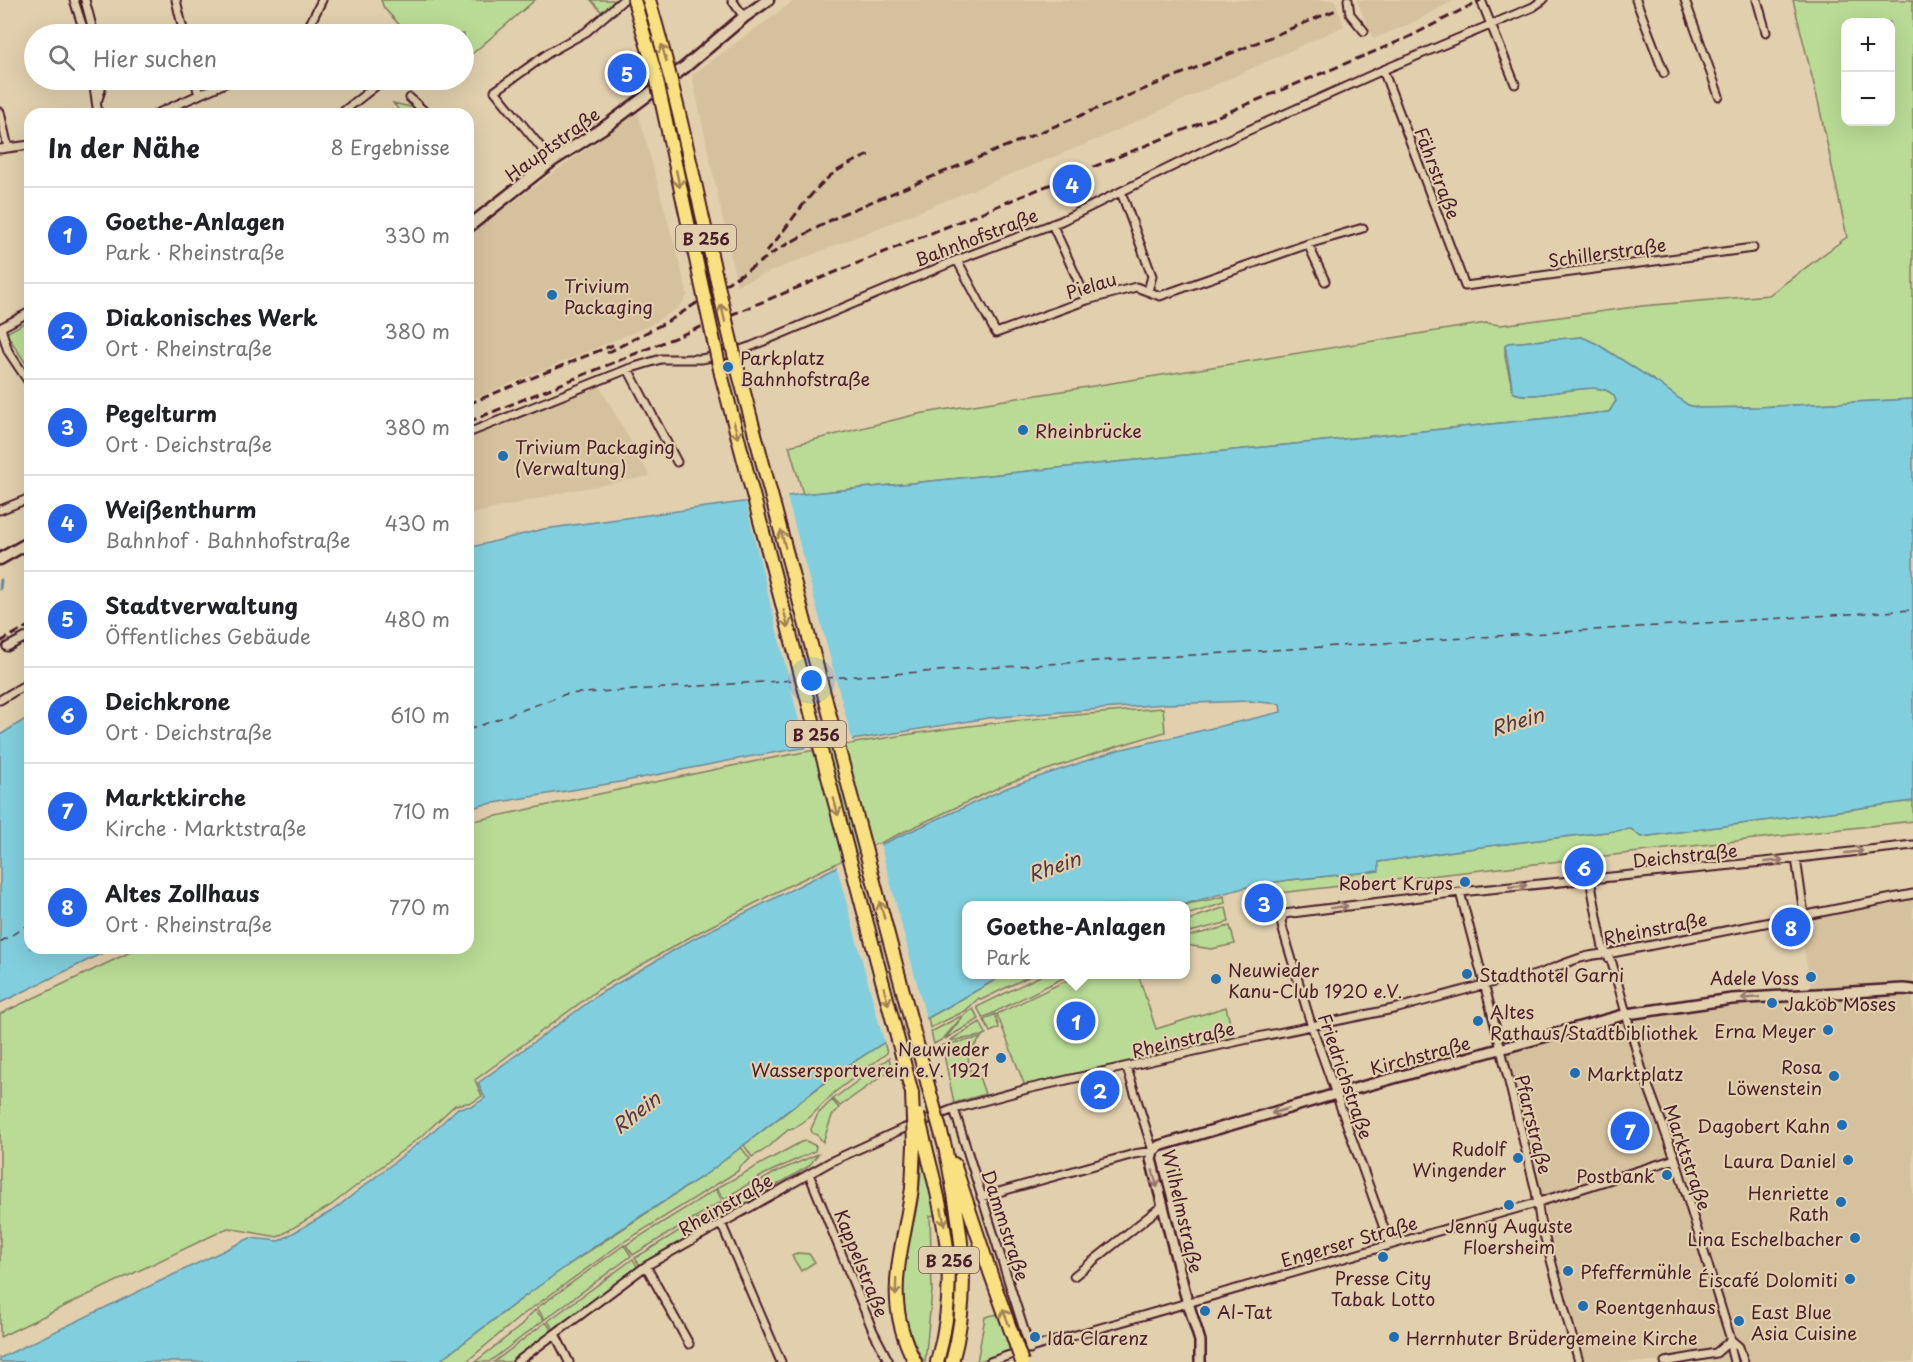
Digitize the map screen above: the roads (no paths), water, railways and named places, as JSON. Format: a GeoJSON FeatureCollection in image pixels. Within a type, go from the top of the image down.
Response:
{"type":"FeatureCollection","features":[{"type":"Feature","properties":{"kind":"highway","name":"B 256"},"geometry":{"type":"LineString","coordinates":[[634,0],[656,76],[702,291],[732,415],[939,1196],[948,1247],[947,1312],[937,1362]]}},
{"type":"Feature","properties":{"kind":"highway","name":"B 256"},"geometry":{"type":"LineString","coordinates":[[650,0],[678,105],[710,257],[738,370],[945,1147],[957,1208],[963,1260],[962,1308],[953,1359]]}},
{"type":"Feature","properties":{"kind":"highway"},"geometry":{"type":"LineString","coordinates":[[912,1094],[914,1145],[912,1188],[898,1258],[896,1285],[899,1320],[915,1362]]}},
{"type":"Feature","properties":{"kind":"highway"},"geometry":{"type":"LineString","coordinates":[[945,1147],[959,1176],[1022,1362]]}},
{"type":"Feature","properties":{"kind":"main road","name":"Hauptstraße"},"geometry":{"type":"LineString","coordinates":[[474,221],[552,161],[609,124],[685,67],[744,17],[768,0]]}},
{"type":"Feature","properties":{"kind":"main road"},"geometry":{"type":"LineString","coordinates":[[0,559],[24,545]]}},
{"type":"Feature","properties":{"kind":"street"},"geometry":{"type":"LineString","coordinates":[[74,0],[82,24]]}},
{"type":"Feature","properties":{"kind":"street"},"geometry":{"type":"LineString","coordinates":[[85,0],[91,24]]}},
{"type":"Feature","properties":{"kind":"street"},"geometry":{"type":"LineString","coordinates":[[176,0],[182,24]]}},
{"type":"Feature","properties":{"kind":"street"},"geometry":{"type":"LineString","coordinates":[[310,24],[321,0]]}},
{"type":"Feature","properties":{"kind":"street"},"geometry":{"type":"LineString","coordinates":[[552,161],[495,91],[550,52],[586,32],[623,0]]}},
{"type":"Feature","properties":{"kind":"street"},"geometry":{"type":"LineString","coordinates":[[732,0],[744,17]]}},
{"type":"Feature","properties":{"kind":"street"},"geometry":{"type":"LineString","coordinates":[[1348,0],[1350,14],[1364,31]]}},
{"type":"Feature","properties":{"kind":"street"},"geometry":{"type":"LineString","coordinates":[[1481,0],[1515,84]]}},
{"type":"Feature","properties":{"kind":"street","name":"Bahnhofstraße"},"geometry":{"type":"LineString","coordinates":[[474,431],[628,369],[661,359],[701,359],[732,354],[957,260],[1052,224],[1220,143],[1383,70],[1533,7],[1543,0]]}},
{"type":"Feature","properties":{"kind":"street"},"geometry":{"type":"LineString","coordinates":[[1636,0],[1664,73]]}},
{"type":"Feature","properties":{"kind":"street"},"geometry":{"type":"LineString","coordinates":[[1685,0],[1719,96]]}},
{"type":"Feature","properties":{"kind":"street"},"geometry":{"type":"LineString","coordinates":[[1757,0],[1766,32]]}},
{"type":"Feature","properties":{"kind":"street","name":"Fährstraße"},"geometry":{"type":"LineString","coordinates":[[1383,70],[1465,286]]}},
{"type":"Feature","properties":{"kind":"street"},"geometry":{"type":"LineString","coordinates":[[95,90],[98,108]]}},
{"type":"Feature","properties":{"kind":"street"},"geometry":{"type":"LineString","coordinates":[[97,101],[101,90]]}},
{"type":"Feature","properties":{"kind":"street"},"geometry":{"type":"LineString","coordinates":[[198,90],[199,95]]}},
{"type":"Feature","properties":{"kind":"street"},"geometry":{"type":"LineString","coordinates":[[170,108],[210,90]]}},
{"type":"Feature","properties":{"kind":"street"},"geometry":{"type":"LineString","coordinates":[[347,108],[370,90]]}},
{"type":"Feature","properties":{"kind":"street"},"geometry":{"type":"LineString","coordinates":[[410,98],[421,108]]}},
{"type":"Feature","properties":{"kind":"street"},"geometry":{"type":"LineString","coordinates":[[0,112],[8,148]]}},
{"type":"Feature","properties":{"kind":"street"},"geometry":{"type":"LineString","coordinates":[[0,149],[24,146]]}},
{"type":"Feature","properties":{"kind":"street"},"geometry":{"type":"LineString","coordinates":[[1121,192],[1152,276],[1148,291]]}},
{"type":"Feature","properties":{"kind":"street"},"geometry":{"type":"LineString","coordinates":[[1052,224],[1086,300]]}},
{"type":"Feature","properties":{"kind":"street","name":"Pielau"},"geometry":{"type":"LineString","coordinates":[[957,260],[996,333],[1086,300],[1136,287],[1160,296],[1308,244],[1363,228]]}},
{"type":"Feature","properties":{"kind":"street"},"geometry":{"type":"LineString","coordinates":[[1308,244],[1325,281]]}},
{"type":"Feature","properties":{"kind":"street","name":"Schillerstraße"},"geometry":{"type":"LineString","coordinates":[[1465,286],[1754,248]]}},
{"type":"Feature","properties":{"kind":"street"},"geometry":{"type":"LineString","coordinates":[[24,315],[0,328],[8,351],[24,375]]}},
{"type":"Feature","properties":{"kind":"street"},"geometry":{"type":"LineString","coordinates":[[628,369],[676,462]]}},
{"type":"Feature","properties":{"kind":"street"},"geometry":{"type":"LineString","coordinates":[[0,510],[24,500]]}},
{"type":"Feature","properties":{"kind":"street"},"geometry":{"type":"LineString","coordinates":[[7,647],[24,638]]}},
{"type":"Feature","properties":{"kind":"street"},"geometry":{"type":"LineString","coordinates":[[0,700],[24,686]]}},
{"type":"Feature","properties":{"kind":"street","name":"Deichstraße"},"geometry":{"type":"LineString","coordinates":[[1282,916],[1286,913],[1460,892],[1913,845]]}},
{"type":"Feature","properties":{"kind":"street"},"geometry":{"type":"LineString","coordinates":[[1796,858],[1804,914]]}},
{"type":"Feature","properties":{"kind":"street","name":"Marktstraße"},"geometry":{"type":"LineString","coordinates":[[1590,879],[1603,948],[1612,963],[1641,1067],[1675,1159],[1731,1340],[1734,1362]]}},
{"type":"Feature","properties":{"kind":"street","name":"Pfarrstraße"},"geometry":{"type":"LineString","coordinates":[[1460,892],[1536,1192],[1536,1203],[1579,1362]]}},
{"type":"Feature","properties":{"kind":"street","name":"Rheinstraße"},"geometry":{"type":"LineString","coordinates":[[517,1362],[646,1266],[809,1174],[900,1130],[954,1109],[1027,1089],[1398,1008],[1498,981],[1542,973],[1563,963],[1598,954],[1913,894]]}},
{"type":"Feature","properties":{"kind":"street","name":"Friedrichstraße"},"geometry":{"type":"LineString","coordinates":[[1282,916],[1283,930],[1312,1027],[1390,1245]]}},
{"type":"Feature","properties":{"kind":"street","name":"Kirchstraße"},"geometry":{"type":"LineString","coordinates":[[981,1197],[1152,1151],[1159,1146],[1336,1094],[1627,1014],[1732,999],[1903,988],[1913,990]]}},
{"type":"Feature","properties":{"kind":"street","name":"Wilhelmstraße"},"geometry":{"type":"LineString","coordinates":[[1126,1068],[1152,1151],[1151,1159],[1162,1206],[1200,1341],[1200,1362]]}},
{"type":"Feature","properties":{"kind":"street","name":"Dammstraße"},"geometry":{"type":"LineString","coordinates":[[954,1109],[1030,1348]]}},
{"type":"Feature","properties":{"kind":"street","name":"Engerser Straße"},"geometry":{"type":"LineString","coordinates":[[990,1362],[1030,1348],[1536,1203],[1675,1159]]}},
{"type":"Feature","properties":{"kind":"street","name":"Kappelstraße"},"geometry":{"type":"LineString","coordinates":[[809,1174],[873,1331],[889,1362]]}},
{"type":"Feature","properties":{"kind":"street"},"geometry":{"type":"LineString","coordinates":[[1074,1276],[1162,1206]]}},
{"type":"Feature","properties":{"kind":"street"},"geometry":{"type":"LineString","coordinates":[[721,1223],[782,1362]]}},
{"type":"Feature","properties":{"kind":"street"},"geometry":{"type":"LineString","coordinates":[[646,1266],[689,1344]]}},
{"type":"Feature","properties":{"kind":"street"},"geometry":{"type":"LineString","coordinates":[[555,1334],[569,1362]]}},
{"type":"Feature","properties":{"kind":"street"},"geometry":{"type":"LineString","coordinates":[[1665,1362],[1719,1352],[1731,1340]]}},
{"type":"Feature","properties":{"kind":"street","name":"Marktstraße"},"geometry":{"type":"LineString","coordinates":[[1731,1340],[1739,1347],[1744,1362]]}},
{"type":"Feature","properties":{"kind":"street"},"geometry":{"type":"LineString","coordinates":[[1696,1356],[1703,1362]]}},
{"type":"Feature","properties":{"kind":"water","name":"Rhein"},"geometry":{"type":"Polygon","coordinates":[[[1582,337],[1658,383],[1688,405],[1699,408],[1913,399],[1913,801],[1641,837],[1631,829],[1488,846],[1379,862],[1379,871],[1251,886],[1190,903],[962,901],[962,979],[997,979],[885,1042],[839,1071],[709,1172],[596,1245],[438,1362],[0,1362],[0,1358],[250,1238],[279,1241],[332,1211],[429,1135],[458,1108],[473,1106],[485,1098],[478,1083],[601,993],[693,939],[880,845],[1009,787],[1118,750],[1281,712],[1280,704],[1249,701],[1165,704],[988,718],[748,757],[474,808],[474,546],[544,529],[803,494],[1609,412],[1616,401],[1610,393],[1600,389],[1586,388],[1537,395],[1513,392],[1505,345],[1582,337]]]}},
{"type":"Feature","properties":{"kind":"water"},"geometry":{"type":"Polygon","coordinates":[[[24,720],[24,954],[101,954],[0,1003],[0,735],[24,720]]]}},
{"type":"Feature","properties":{"kind":"waterway"},"geometry":{"type":"LineString","coordinates":[[0,589],[1,580]]}},
{"type":"Feature","properties":{"kind":"railway"},"geometry":{"type":"LineString","coordinates":[[474,420],[1407,38],[1481,0]]}},
{"type":"Feature","properties":{"kind":"railway"},"geometry":{"type":"LineString","coordinates":[[736,278],[782,247],[842,214],[1336,10]]}},
{"type":"Feature","properties":{"kind":"railway"},"geometry":{"type":"LineString","coordinates":[[766,252],[821,184],[840,169],[872,154]]}},
{"type":"Feature","properties":{"kind":"railway"},"geometry":{"type":"LineString","coordinates":[[607,353],[672,319],[741,274]]}},
{"type":"Feature","properties":{"kind":"railway"},"geometry":{"type":"LineString","coordinates":[[474,402],[613,345]]}},
{"type":"Feature","properties":{"kind":"railway"},"geometry":{"type":"LineString","coordinates":[[0,642],[24,628]]}},
{"type":"Feature","properties":{"kind":"place","name":"Stadtverwaltung"},"geometry":{"type":"Point","coordinates":[627,73]}},
{"type":"Feature","properties":{"kind":"place","name":"Weißenthurm"},"geometry":{"type":"Point","coordinates":[1072,184]}},
{"type":"Feature","properties":{"kind":"place","name":"Trivium Packaging"},"geometry":{"type":"Point","coordinates":[552,295]}},
{"type":"Feature","properties":{"kind":"place","name":"Parkplatz Bahnhofstraße"},"geometry":{"type":"Point","coordinates":[728,367]}},
{"type":"Feature","properties":{"kind":"place","name":"Rheinbrücke"},"geometry":{"type":"Point","coordinates":[1023,430]}},
{"type":"Feature","properties":{"kind":"place","name":"Trivium Packaging (Verwaltung)"},"geometry":{"type":"Point","coordinates":[503,456]}},
{"type":"Feature","properties":{"kind":"place","name":"Deichkrone"},"geometry":{"type":"Point","coordinates":[1584,867]}},
{"type":"Feature","properties":{"kind":"place","name":"Robert Krups"},"geometry":{"type":"Point","coordinates":[1465,882]}},
{"type":"Feature","properties":{"kind":"place","name":"Pegelturm"},"geometry":{"type":"Point","coordinates":[1264,903]}},
{"type":"Feature","properties":{"kind":"place","name":"Altes Zollhaus"},"geometry":{"type":"Point","coordinates":[1791,927]}},
{"type":"Feature","properties":{"kind":"place","name":"Stadthotel Garni"},"geometry":{"type":"Point","coordinates":[1467,974]}},
{"type":"Feature","properties":{"kind":"place","name":"Adele Voss"},"geometry":{"type":"Point","coordinates":[1811,977]}},
{"type":"Feature","properties":{"kind":"place","name":"Neuwieder Kanu-Club 1920 e.V."},"geometry":{"type":"Point","coordinates":[1216,979]}},
{"type":"Feature","properties":{"kind":"place","name":"Jakob Moses"},"geometry":{"type":"Point","coordinates":[1772,1003]}},
{"type":"Feature","properties":{"kind":"place","name":"Goethe-Anlagen"},"geometry":{"type":"Point","coordinates":[1076,1021]}},
{"type":"Feature","properties":{"kind":"place","name":"Altes Rathaus/Stadtbibliothek"},"geometry":{"type":"Point","coordinates":[1478,1021]}},
{"type":"Feature","properties":{"kind":"place","name":"Erna Meyer"},"geometry":{"type":"Point","coordinates":[1828,1030]}},
{"type":"Feature","properties":{"kind":"place","name":"Neuwieder Wassersportverein e.V. 1921"},"geometry":{"type":"Point","coordinates":[1001,1058]}},
{"type":"Feature","properties":{"kind":"place","name":"Marktplatz"},"geometry":{"type":"Point","coordinates":[1575,1073]}},
{"type":"Feature","properties":{"kind":"place","name":"Rosa Löwenstein"},"geometry":{"type":"Point","coordinates":[1834,1076]}},
{"type":"Feature","properties":{"kind":"place","name":"Diakonisches Werk"},"geometry":{"type":"Point","coordinates":[1100,1090]}},
{"type":"Feature","properties":{"kind":"place","name":"Dagobert Kahn"},"geometry":{"type":"Point","coordinates":[1842,1125]}},
{"type":"Feature","properties":{"kind":"place","name":"Marktkirche"},"geometry":{"type":"Point","coordinates":[1630,1131]}},
{"type":"Feature","properties":{"kind":"place","name":"Rudolf Wingender"},"geometry":{"type":"Point","coordinates":[1518,1158]}},
{"type":"Feature","properties":{"kind":"place","name":"Laura Daniel"},"geometry":{"type":"Point","coordinates":[1848,1160]}},
{"type":"Feature","properties":{"kind":"place","name":"Postbank"},"geometry":{"type":"Point","coordinates":[1667,1175]}},
{"type":"Feature","properties":{"kind":"place","name":"Henriette Rath"},"geometry":{"type":"Point","coordinates":[1841,1202]}},
{"type":"Feature","properties":{"kind":"place","name":"Jenny Auguste Floersheim"},"geometry":{"type":"Point","coordinates":[1509,1205]}},
{"type":"Feature","properties":{"kind":"place","name":"Lina Eschelbacher"},"geometry":{"type":"Point","coordinates":[1855,1238]}},
{"type":"Feature","properties":{"kind":"place","name":"Presse City Tabak Lotto"},"geometry":{"type":"Point","coordinates":[1383,1257]}},
{"type":"Feature","properties":{"kind":"place","name":"Pfeffermühle"},"geometry":{"type":"Point","coordinates":[1568,1271]}},
{"type":"Feature","properties":{"kind":"place","name":"Éiscafé Dolomiti"},"geometry":{"type":"Point","coordinates":[1850,1279]}},
{"type":"Feature","properties":{"kind":"place","name":"Roentgenhaus"},"geometry":{"type":"Point","coordinates":[1583,1306]}},
{"type":"Feature","properties":{"kind":"place","name":"Al-Tat"},"geometry":{"type":"Point","coordinates":[1205,1311]}},
{"type":"Feature","properties":{"kind":"place","name":"East Blue Asia Cuisine"},"geometry":{"type":"Point","coordinates":[1739,1321]}},
{"type":"Feature","properties":{"kind":"place","name":"Ida Clarenz"},"geometry":{"type":"Point","coordinates":[1035,1337]}},
{"type":"Feature","properties":{"kind":"place","name":"Herrnhuter Brüdergemeine Kirche"},"geometry":{"type":"Point","coordinates":[1394,1337]}}]}
